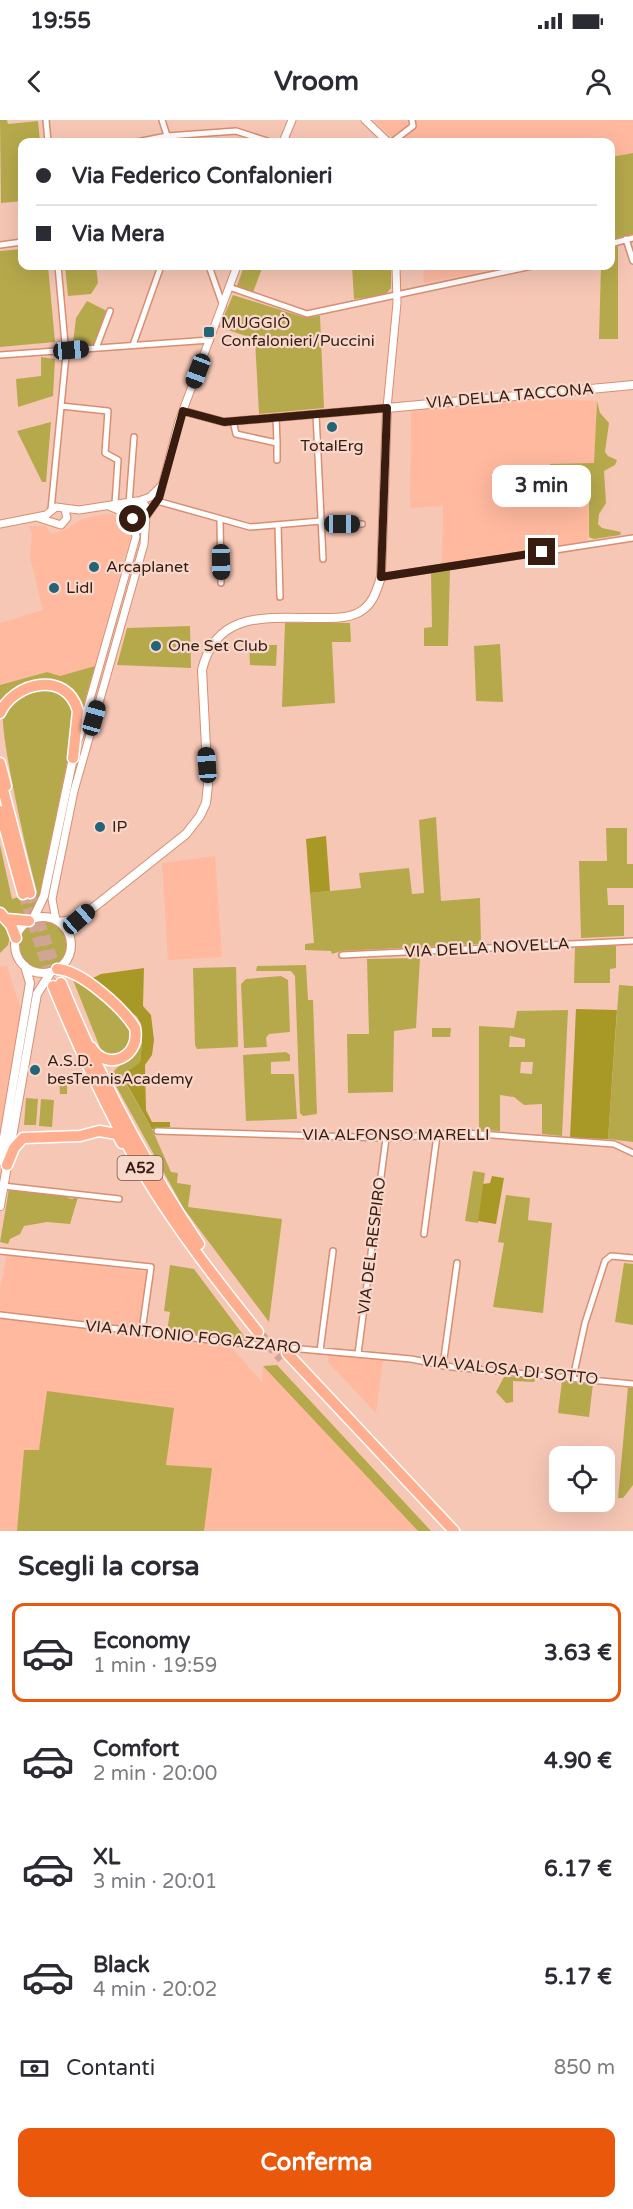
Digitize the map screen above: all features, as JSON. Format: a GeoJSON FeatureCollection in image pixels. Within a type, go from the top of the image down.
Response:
{"type":"FeatureCollection","features":[{"type":"Feature","properties":{"kind":"highway"},"geometry":{"type":"LineString","coordinates":[[0,713],[9,698],[27,687],[43,684],[60,688],[72,697],[78,711],[73,758]]}},
{"type":"Feature","properties":{"kind":"highway"},"geometry":{"type":"LineString","coordinates":[[0,763],[27,893],[14,862],[0,811]]}},
{"type":"Feature","properties":{"kind":"highway"},"geometry":{"type":"LineString","coordinates":[[0,778],[14,830]]}},
{"type":"Feature","properties":{"kind":"highway"},"geometry":{"type":"LineString","coordinates":[[0,833],[9,859],[14,862]]}},
{"type":"Feature","properties":{"kind":"highway"},"geometry":{"type":"LineString","coordinates":[[4,916],[31,920]]}},
{"type":"Feature","properties":{"kind":"highway"},"geometry":{"type":"LineString","coordinates":[[4,916],[16,938]]}},
{"type":"Feature","properties":{"kind":"highway"},"geometry":{"type":"LineString","coordinates":[[54,970],[78,974],[131,1022],[136,1036],[132,1050],[128,1055],[115,1061],[101,1058],[76,1021]]}},
{"type":"Feature","properties":{"kind":"highway","name":"A52"},"geometry":{"type":"LineString","coordinates":[[57,984],[76,1021],[99,1074],[171,1202],[260,1330],[182,1233],[145,1176],[93,1079],[57,984]]}},
{"type":"Feature","properties":{"kind":"highway"},"geometry":{"type":"LineString","coordinates":[[3,1163],[23,1138],[80,1136],[108,1131],[117,1134],[139,1174],[145,1176]]}},
{"type":"Feature","properties":{"kind":"highway"},"geometry":{"type":"LineString","coordinates":[[444,1531],[285,1356],[454,1531]]}},
{"type":"Feature","properties":{"kind":"main road","name":"VIA DELLA TACCONA"},"geometry":{"type":"LineString","coordinates":[[387,408],[633,385]]}},
{"type":"Feature","properties":{"kind":"main road"},"geometry":{"type":"LineString","coordinates":[[3,1163],[37,994],[54,970],[68,959],[71,940],[79,919],[179,840],[200,816],[206,803],[208,785],[202,670],[205,656],[215,639],[237,623],[352,615],[368,605],[377,591],[381,577],[387,408]]}},
{"type":"Feature","properties":{"kind":"main road"},"geometry":{"type":"LineString","coordinates":[[0,1206],[3,1163],[30,983],[25,966],[17,955],[16,938],[31,920],[44,896],[73,758]]}},
{"type":"Feature","properties":{"kind":"main road"},"geometry":{"type":"LineString","coordinates":[[31,920],[45,917],[58,921],[79,919]]}},
{"type":"Feature","properties":{"kind":"main road"},"geometry":{"type":"LineString","coordinates":[[58,921],[71,940]]}},
{"type":"Feature","properties":{"kind":"main road"},"geometry":{"type":"LineString","coordinates":[[25,966],[39,972],[54,970]]}},
{"type":"Feature","properties":{"kind":"street"},"geometry":{"type":"LineString","coordinates":[[46,120],[48,138]]}},
{"type":"Feature","properties":{"kind":"street"},"geometry":{"type":"LineString","coordinates":[[162,120],[168,138]]}},
{"type":"Feature","properties":{"kind":"street"},"geometry":{"type":"LineString","coordinates":[[285,138],[292,120]]}},
{"type":"Feature","properties":{"kind":"street"},"geometry":{"type":"LineString","coordinates":[[365,120],[385,138]]}},
{"type":"Feature","properties":{"kind":"street"},"geometry":{"type":"LineString","coordinates":[[396,138],[413,126],[412,120]]}},
{"type":"Feature","properties":{"kind":"street"},"geometry":{"type":"LineString","coordinates":[[176,138],[236,131],[258,138]]}},
{"type":"Feature","properties":{"kind":"street"},"geometry":{"type":"LineString","coordinates":[[615,243],[630,239],[633,261]]}},
{"type":"Feature","properties":{"kind":"street"},"geometry":{"type":"LineString","coordinates":[[0,245],[18,243]]}},
{"type":"Feature","properties":{"kind":"street"},"geometry":{"type":"LineString","coordinates":[[58,270],[66,350],[50,515],[58,525],[66,522],[79,510]]}},
{"type":"Feature","properties":{"kind":"street"},"geometry":{"type":"LineString","coordinates":[[133,345],[160,270]]}},
{"type":"Feature","properties":{"kind":"street"},"geometry":{"type":"LineString","coordinates":[[210,270],[223,306]]}},
{"type":"Feature","properties":{"kind":"street"},"geometry":{"type":"LineString","coordinates":[[132,508],[139,520],[147,516],[157,501],[183,411],[235,270]]}},
{"type":"Feature","properties":{"kind":"street"},"geometry":{"type":"LineString","coordinates":[[183,411],[218,421],[233,421],[387,408],[397,295],[396,270]]}},
{"type":"Feature","properties":{"kind":"street"},"geometry":{"type":"LineString","coordinates":[[229,287],[307,314],[513,270]]}},
{"type":"Feature","properties":{"kind":"street"},"geometry":{"type":"LineString","coordinates":[[96,348],[110,310]]}},
{"type":"Feature","properties":{"kind":"street"},"geometry":{"type":"LineString","coordinates":[[0,355],[210,340]]}},
{"type":"Feature","properties":{"kind":"street"},"geometry":{"type":"LineString","coordinates":[[62,406],[108,411],[105,453],[118,460],[115,504]]}},
{"type":"Feature","properties":{"kind":"street"},"geometry":{"type":"LineString","coordinates":[[316,414],[323,559]]}},
{"type":"Feature","properties":{"kind":"street"},"geometry":{"type":"LineString","coordinates":[[276,417],[277,460]]}},
{"type":"Feature","properties":{"kind":"street"},"geometry":{"type":"LineString","coordinates":[[233,421],[236,434],[277,443]]}},
{"type":"Feature","properties":{"kind":"street"},"geometry":{"type":"LineString","coordinates":[[73,758],[136,537],[132,508],[134,437]]}},
{"type":"Feature","properties":{"kind":"street"},"geometry":{"type":"LineString","coordinates":[[0,524],[50,515],[63,508],[79,510],[115,504],[132,508],[150,497],[161,486]]}},
{"type":"Feature","properties":{"kind":"street"},"geometry":{"type":"LineString","coordinates":[[54,490],[56,501],[67,513],[66,522]]}},
{"type":"Feature","properties":{"kind":"street"},"geometry":{"type":"LineString","coordinates":[[157,501],[250,527],[321,523],[362,524]]}},
{"type":"Feature","properties":{"kind":"street"},"geometry":{"type":"LineString","coordinates":[[58,921],[52,899],[74,791],[139,560],[147,516],[147,506],[132,508],[106,506]]}},
{"type":"Feature","properties":{"kind":"street"},"geometry":{"type":"LineString","coordinates":[[220,520],[221,583]]}},
{"type":"Feature","properties":{"kind":"street"},"geometry":{"type":"LineString","coordinates":[[278,525],[280,597]]}},
{"type":"Feature","properties":{"kind":"street"},"geometry":{"type":"LineString","coordinates":[[381,577],[633,538]]}},
{"type":"Feature","properties":{"kind":"street","name":"VIA DELLA NOVELLA"},"geometry":{"type":"LineString","coordinates":[[342,955],[633,941]]}},
{"type":"Feature","properties":{"kind":"street","name":"VIA ALFONSO MARELLI"},"geometry":{"type":"LineString","coordinates":[[157,1131],[386,1138],[465,1133],[614,1144],[633,1153]]}},
{"type":"Feature","properties":{"kind":"street"},"geometry":{"type":"LineString","coordinates":[[424,1234],[437,1135]]}},
{"type":"Feature","properties":{"kind":"street","name":"VIA DEL RESPIRO"},"geometry":{"type":"LineString","coordinates":[[358,1354],[386,1138]]}},
{"type":"Feature","properties":{"kind":"street"},"geometry":{"type":"LineString","coordinates":[[3,1186],[118,1200]]}},
{"type":"Feature","properties":{"kind":"street"},"geometry":{"type":"LineString","coordinates":[[0,1251],[151,1267],[142,1331]]}},
{"type":"Feature","properties":{"kind":"street"},"geometry":{"type":"LineString","coordinates":[[320,1351],[333,1251]]}},
{"type":"Feature","properties":{"kind":"street"},"geometry":{"type":"LineString","coordinates":[[573,1378],[585,1323],[605,1261],[611,1256],[633,1258]]}},
{"type":"Feature","properties":{"kind":"street"},"geometry":{"type":"LineString","coordinates":[[443,1366],[457,1263]]}},
{"type":"Feature","properties":{"kind":"street","name":"VIA ANTONIO FOGAZZARO"},"geometry":{"type":"LineString","coordinates":[[0,1315],[386,1357]]}},
{"type":"Feature","properties":{"kind":"street","name":"VIA VALOSA DI SOTTO"},"geometry":{"type":"LineString","coordinates":[[386,1357],[443,1366],[633,1383]]}},
{"type":"Feature","properties":{"kind":"shaded area"},"geometry":{"type":"Polygon","coordinates":[[[0,120],[7,120],[8,124],[38,121],[40,138],[18,138],[18,201],[1,203],[0,120]]]}},
{"type":"Feature","properties":{"kind":"shaded area"},"geometry":{"type":"Polygon","coordinates":[[[373,120],[408,120],[409,125],[393,138],[373,120]]]}},
{"type":"Feature","properties":{"kind":"shaded area"},"geometry":{"type":"Polygon","coordinates":[[[415,120],[633,120],[633,153],[615,156],[615,138],[404,138],[416,128],[415,120]]]}},
{"type":"Feature","properties":{"kind":"shaded area"},"geometry":{"type":"Polygon","coordinates":[[[633,153],[633,234],[615,239],[615,156],[633,153]]]}},
{"type":"Feature","properties":{"kind":"shaded area"},"geometry":{"type":"Polygon","coordinates":[[[618,246],[618,339],[599,339],[601,270],[615,270],[615,247],[618,246]]]}},
{"type":"Feature","properties":{"kind":"shaded area"},"geometry":{"type":"Polygon","coordinates":[[[18,249],[18,270],[48,270],[55,342],[0,347],[0,251],[18,249]]]}},
{"type":"Feature","properties":{"kind":"shaded area"},"geometry":{"type":"Polygon","coordinates":[[[65,270],[96,270],[98,283],[91,294],[68,296],[65,270]]]}},
{"type":"Feature","properties":{"kind":"shaded area"},"geometry":{"type":"Polygon","coordinates":[[[243,270],[261,270],[253,292],[237,286],[243,270]]]}},
{"type":"Feature","properties":{"kind":"shaded area"},"geometry":{"type":"Polygon","coordinates":[[[352,270],[391,270],[391,288],[385,295],[354,299],[352,270]]]}},
{"type":"Feature","properties":{"kind":"shaded area"},"geometry":{"type":"Polygon","coordinates":[[[423,270],[491,270],[424,283],[423,270]]]}},
{"type":"Feature","properties":{"kind":"shaded area"},"geometry":{"type":"Polygon","coordinates":[[[233,295],[303,317],[320,316],[324,408],[259,414],[255,339],[219,327],[233,295]]]}},
{"type":"Feature","properties":{"kind":"shaded area"},"geometry":{"type":"Polygon","coordinates":[[[87,301],[107,311],[94,345],[75,347],[73,343],[76,318],[87,301]]]}},
{"type":"Feature","properties":{"kind":"shaded area"},"geometry":{"type":"Polygon","coordinates":[[[41,357],[55,359],[53,396],[18,407],[16,379],[41,376],[41,357]]]}},
{"type":"Feature","properties":{"kind":"shaded area"},"geometry":{"type":"Polygon","coordinates":[[[544,399],[597,401],[594,464],[550,465],[589,485],[588,541],[442,564],[443,506],[410,508],[411,410],[544,399]]]}},
{"type":"Feature","properties":{"kind":"shaded area"},"geometry":{"type":"Polygon","coordinates":[[[597,401],[600,413],[609,423],[605,452],[617,460],[615,465],[604,471],[606,503],[599,514],[598,524],[602,528],[621,532],[620,535],[594,539],[589,537],[589,485],[550,486],[550,464],[594,463],[597,401]]]}},
{"type":"Feature","properties":{"kind":"shaded area"},"geometry":{"type":"Polygon","coordinates":[[[51,422],[46,482],[42,482],[17,431],[51,422]]]}},
{"type":"Feature","properties":{"kind":"shaded area"},"geometry":{"type":"Polygon","coordinates":[[[104,514],[116,515],[124,519],[131,535],[95,666],[60,676],[47,672],[0,685],[0,623],[43,610],[30,557],[32,534],[29,526],[45,526],[51,534],[65,530],[80,520],[104,514]]]}},
{"type":"Feature","properties":{"kind":"shaded area"},"geometry":{"type":"Polygon","coordinates":[[[450,569],[448,646],[424,646],[424,628],[432,627],[431,572],[450,569]]]}},
{"type":"Feature","properties":{"kind":"shaded area"},"geometry":{"type":"Polygon","coordinates":[[[285,623],[350,623],[351,642],[332,642],[335,703],[282,707],[285,623]]]}},
{"type":"Feature","properties":{"kind":"shaded area","name":"One Set Club"},"geometry":{"type":"Polygon","coordinates":[[[190,626],[191,668],[117,665],[127,628],[190,626]]]}},
{"type":"Feature","properties":{"kind":"shaded area"},"geometry":{"type":"Polygon","coordinates":[[[500,644],[503,702],[476,701],[474,646],[500,644]]]}},
{"type":"Feature","properties":{"kind":"shaded area"},"geometry":{"type":"Polygon","coordinates":[[[249,645],[277,645],[276,666],[250,665],[249,645]]]}},
{"type":"Feature","properties":{"kind":"shaded area"},"geometry":{"type":"Polygon","coordinates":[[[95,666],[83,707],[75,694],[66,686],[55,681],[44,680],[22,685],[0,701],[0,685],[47,672],[60,676],[95,666]]]}},
{"type":"Feature","properties":{"kind":"shaded area"},"geometry":{"type":"Polygon","coordinates":[[[42,688],[62,693],[74,707],[74,729],[37,907],[28,915],[19,917],[0,907],[0,845],[12,899],[37,892],[10,771],[3,712],[15,699],[42,688]]]}},
{"type":"Feature","properties":{"kind":"shaded area"},"geometry":{"type":"Polygon","coordinates":[[[436,817],[441,901],[480,898],[481,944],[341,951],[332,954],[331,951],[305,950],[305,944],[314,943],[310,893],[361,888],[359,873],[409,868],[412,894],[424,893],[419,820],[436,817]]]}},
{"type":"Feature","properties":{"kind":"shaded area"},"geometry":{"type":"Polygon","coordinates":[[[606,828],[627,828],[627,864],[633,864],[633,888],[607,888],[608,905],[624,905],[624,936],[581,938],[579,861],[607,861],[606,828]]]}},
{"type":"Feature","properties":{"kind":"shaded area"},"geometry":{"type":"Polygon","coordinates":[[[326,836],[330,891],[310,893],[306,839],[326,836]]]}},
{"type":"Feature","properties":{"kind":"shaded area"},"geometry":{"type":"Polygon","coordinates":[[[215,856],[222,957],[168,960],[162,863],[215,856]]]}},
{"type":"Feature","properties":{"kind":"shaded area"},"geometry":{"type":"Polygon","coordinates":[[[0,920],[11,932],[8,945],[0,953],[0,920]]]}},
{"type":"Feature","properties":{"kind":"shaded area"},"geometry":{"type":"Polygon","coordinates":[[[38,920],[48,920],[61,927],[68,940],[68,950],[61,963],[48,970],[38,970],[29,966],[22,959],[18,950],[18,940],[22,931],[29,924],[38,920]]]}},
{"type":"Feature","properties":{"kind":"shaded area"},"geometry":{"type":"Polygon","coordinates":[[[616,945],[616,968],[610,969],[610,983],[574,983],[575,947],[616,945]]]}},
{"type":"Feature","properties":{"kind":"shaded area"},"geometry":{"type":"Polygon","coordinates":[[[420,958],[416,1028],[394,1031],[393,1092],[348,1093],[347,1034],[369,1034],[367,959],[420,958]]]}},
{"type":"Feature","properties":{"kind":"shaded area"},"geometry":{"type":"Polygon","coordinates":[[[306,965],[308,1000],[313,1000],[317,1114],[303,1116],[300,1113],[295,976],[291,971],[256,971],[257,966],[306,965]]]}},
{"type":"Feature","properties":{"kind":"shaded area"},"geometry":{"type":"Polygon","coordinates":[[[7,966],[21,1010],[0,1133],[0,967],[7,966]]]}},
{"type":"Feature","properties":{"kind":"shaded area"},"geometry":{"type":"Polygon","coordinates":[[[236,967],[238,1047],[197,1049],[195,1045],[193,968],[236,967]]]}},
{"type":"Feature","properties":{"kind":"shaded area"},"geometry":{"type":"Polygon","coordinates":[[[144,968],[143,1006],[151,1015],[154,1040],[152,1055],[145,1065],[146,1110],[152,1122],[170,1122],[170,1127],[152,1129],[122,1076],[140,1062],[141,1024],[137,1017],[93,978],[101,974],[144,968]]]}},
{"type":"Feature","properties":{"kind":"shaded area"},"geometry":{"type":"Polygon","coordinates":[[[281,976],[288,980],[290,1032],[269,1034],[266,1038],[267,1047],[244,1048],[241,984],[246,979],[281,976]]]}},
{"type":"Feature","properties":{"kind":"shaded area"},"geometry":{"type":"Polygon","coordinates":[[[73,980],[84,984],[132,1028],[132,1042],[123,1052],[107,1054],[101,1050],[73,980]]]}},
{"type":"Feature","properties":{"kind":"shaded area"},"geometry":{"type":"Polygon","coordinates":[[[619,985],[633,986],[633,1142],[608,1139],[619,985]]]}},
{"type":"Feature","properties":{"kind":"shaded area"},"geometry":{"type":"Polygon","coordinates":[[[576,1009],[617,1010],[608,1139],[570,1138],[576,1009]]]}},
{"type":"Feature","properties":{"kind":"shaded area"},"geometry":{"type":"Polygon","coordinates":[[[568,1010],[562,1136],[542,1134],[542,1104],[524,1105],[514,1097],[500,1095],[500,1131],[479,1130],[479,1026],[514,1028],[517,1011],[568,1010]],[[510,1036],[509,1047],[525,1047],[525,1039],[510,1036]],[[521,1062],[520,1073],[532,1074],[533,1062],[521,1062]]]}},
{"type":"Feature","properties":{"kind":"shaded area"},"geometry":{"type":"Polygon","coordinates":[[[432,1028],[451,1028],[450,1037],[432,1037],[432,1028]]]}},
{"type":"Feature","properties":{"kind":"shaded area"},"geometry":{"type":"Polygon","coordinates":[[[142,1043],[140,1062],[122,1077],[152,1129],[171,1172],[178,1173],[177,1183],[191,1185],[188,1207],[282,1219],[269,1322],[184,1209],[111,1077],[117,1068],[135,1054],[142,1043]]]}},
{"type":"Feature","properties":{"kind":"shaded area"},"geometry":{"type":"Polygon","coordinates":[[[286,1052],[290,1055],[290,1061],[271,1062],[271,1074],[294,1074],[297,1119],[246,1121],[243,1055],[286,1052]]]}},
{"type":"Feature","properties":{"kind":"shaded area"},"geometry":{"type":"Polygon","coordinates":[[[59,1076],[67,1076],[67,1094],[60,1094],[59,1076]]]}},
{"type":"Feature","properties":{"kind":"shaded area"},"geometry":{"type":"Polygon","coordinates":[[[26,1098],[38,1099],[36,1125],[24,1125],[26,1098]]]}},
{"type":"Feature","properties":{"kind":"shaded area"},"geometry":{"type":"Polygon","coordinates":[[[41,1099],[54,1100],[52,1127],[39,1126],[41,1099]]]}},
{"type":"Feature","properties":{"kind":"shaded area"},"geometry":{"type":"Polygon","coordinates":[[[473,1171],[485,1173],[478,1223],[465,1221],[473,1171]]]}},
{"type":"Feature","properties":{"kind":"shaded area"},"geometry":{"type":"Polygon","coordinates":[[[492,1176],[504,1178],[496,1224],[478,1221],[483,1184],[490,1183],[492,1176]]]}},
{"type":"Feature","properties":{"kind":"shaded area"},"geometry":{"type":"Polygon","coordinates":[[[9,1189],[68,1195],[68,1198],[73,1199],[74,1196],[78,1197],[70,1224],[47,1222],[24,1226],[20,1234],[10,1239],[8,1244],[0,1242],[9,1189]]]}},
{"type":"Feature","properties":{"kind":"shaded area"},"geometry":{"type":"Polygon","coordinates":[[[506,1195],[530,1198],[528,1220],[552,1223],[543,1313],[493,1307],[504,1243],[498,1242],[506,1195]]]}},
{"type":"Feature","properties":{"kind":"shaded area"},"geometry":{"type":"Polygon","coordinates":[[[7,1253],[148,1272],[140,1328],[0,1311],[0,1289],[7,1253]]]}},
{"type":"Feature","properties":{"kind":"shaded area"},"geometry":{"type":"Polygon","coordinates":[[[624,1263],[633,1264],[633,1325],[615,1322],[624,1263]]]}},
{"type":"Feature","properties":{"kind":"shaded area"},"geometry":{"type":"Polygon","coordinates":[[[170,1265],[194,1269],[244,1336],[250,1336],[251,1341],[167,1331],[170,1312],[164,1311],[170,1265]]]}},
{"type":"Feature","properties":{"kind":"shaded area"},"geometry":{"type":"Polygon","coordinates":[[[0,1318],[230,1346],[262,1382],[263,1366],[418,1531],[204,1531],[211,1468],[166,1465],[48,1391],[39,1451],[24,1451],[17,1531],[0,1531],[0,1318]]]}},
{"type":"Feature","properties":{"kind":"shaded area"},"geometry":{"type":"Polygon","coordinates":[[[329,1355],[383,1360],[376,1413],[328,1362],[329,1355]]]}},
{"type":"Feature","properties":{"kind":"shaded area"},"geometry":{"type":"Polygon","coordinates":[[[277,1365],[431,1531],[418,1531],[263,1366],[277,1365]]]}},
{"type":"Feature","properties":{"kind":"shaded area"},"geometry":{"type":"Polygon","coordinates":[[[504,1377],[536,1377],[534,1382],[513,1381],[513,1402],[506,1403],[496,1392],[504,1377]]]}},
{"type":"Feature","properties":{"kind":"shaded area"},"geometry":{"type":"Polygon","coordinates":[[[562,1381],[593,1384],[589,1417],[558,1413],[562,1381]]]}},
{"type":"Feature","properties":{"kind":"shaded area"},"geometry":{"type":"Polygon","coordinates":[[[628,1387],[633,1388],[633,1485],[623,1498],[618,1498],[628,1387]]]}},
{"type":"Feature","properties":{"kind":"shaded area"},"geometry":{"type":"Polygon","coordinates":[[[47,1391],[174,1408],[166,1465],[212,1468],[204,1531],[17,1531],[24,1450],[39,1450],[47,1391]]]}},
{"type":"Feature","properties":{"kind":"tunnel"},"geometry":{"type":"LineString","coordinates":[[30,893],[61,983]]}},
{"type":"Feature","properties":{"kind":"tunnel"},"geometry":{"type":"LineString","coordinates":[[23,894],[53,986]]}},
{"type":"Feature","properties":{"kind":"tunnel"},"geometry":{"type":"LineString","coordinates":[[258,1332],[282,1359]]}},
{"type":"Feature","properties":{"kind":"place","name":"MUGGIÒ Confalonieri/Puccini"},"geometry":{"type":"Point","coordinates":[209,332]}},
{"type":"Feature","properties":{"kind":"place","name":"TotalErg"},"geometry":{"type":"Point","coordinates":[332,427]}},
{"type":"Feature","properties":{"kind":"place","name":"Arcaplanet"},"geometry":{"type":"Point","coordinates":[94,567]}},
{"type":"Feature","properties":{"kind":"place","name":"Lidl"},"geometry":{"type":"Point","coordinates":[54,588]}},
{"type":"Feature","properties":{"kind":"place","name":"One Set Club"},"geometry":{"type":"Point","coordinates":[156,646]}},
{"type":"Feature","properties":{"kind":"place","name":"IP"},"geometry":{"type":"Point","coordinates":[100,827]}},
{"type":"Feature","properties":{"kind":"place","name":"A.S.D. besTennisAcademy"},"geometry":{"type":"Point","coordinates":[35,1070]}},
{"type":"Feature","properties":{"kind":"route"},"geometry":{"type":"LineString","coordinates":[[133,519],[144,519],[160,495],[183,411],[224,422],[387,408],[381,577],[542,552]]}}]}
